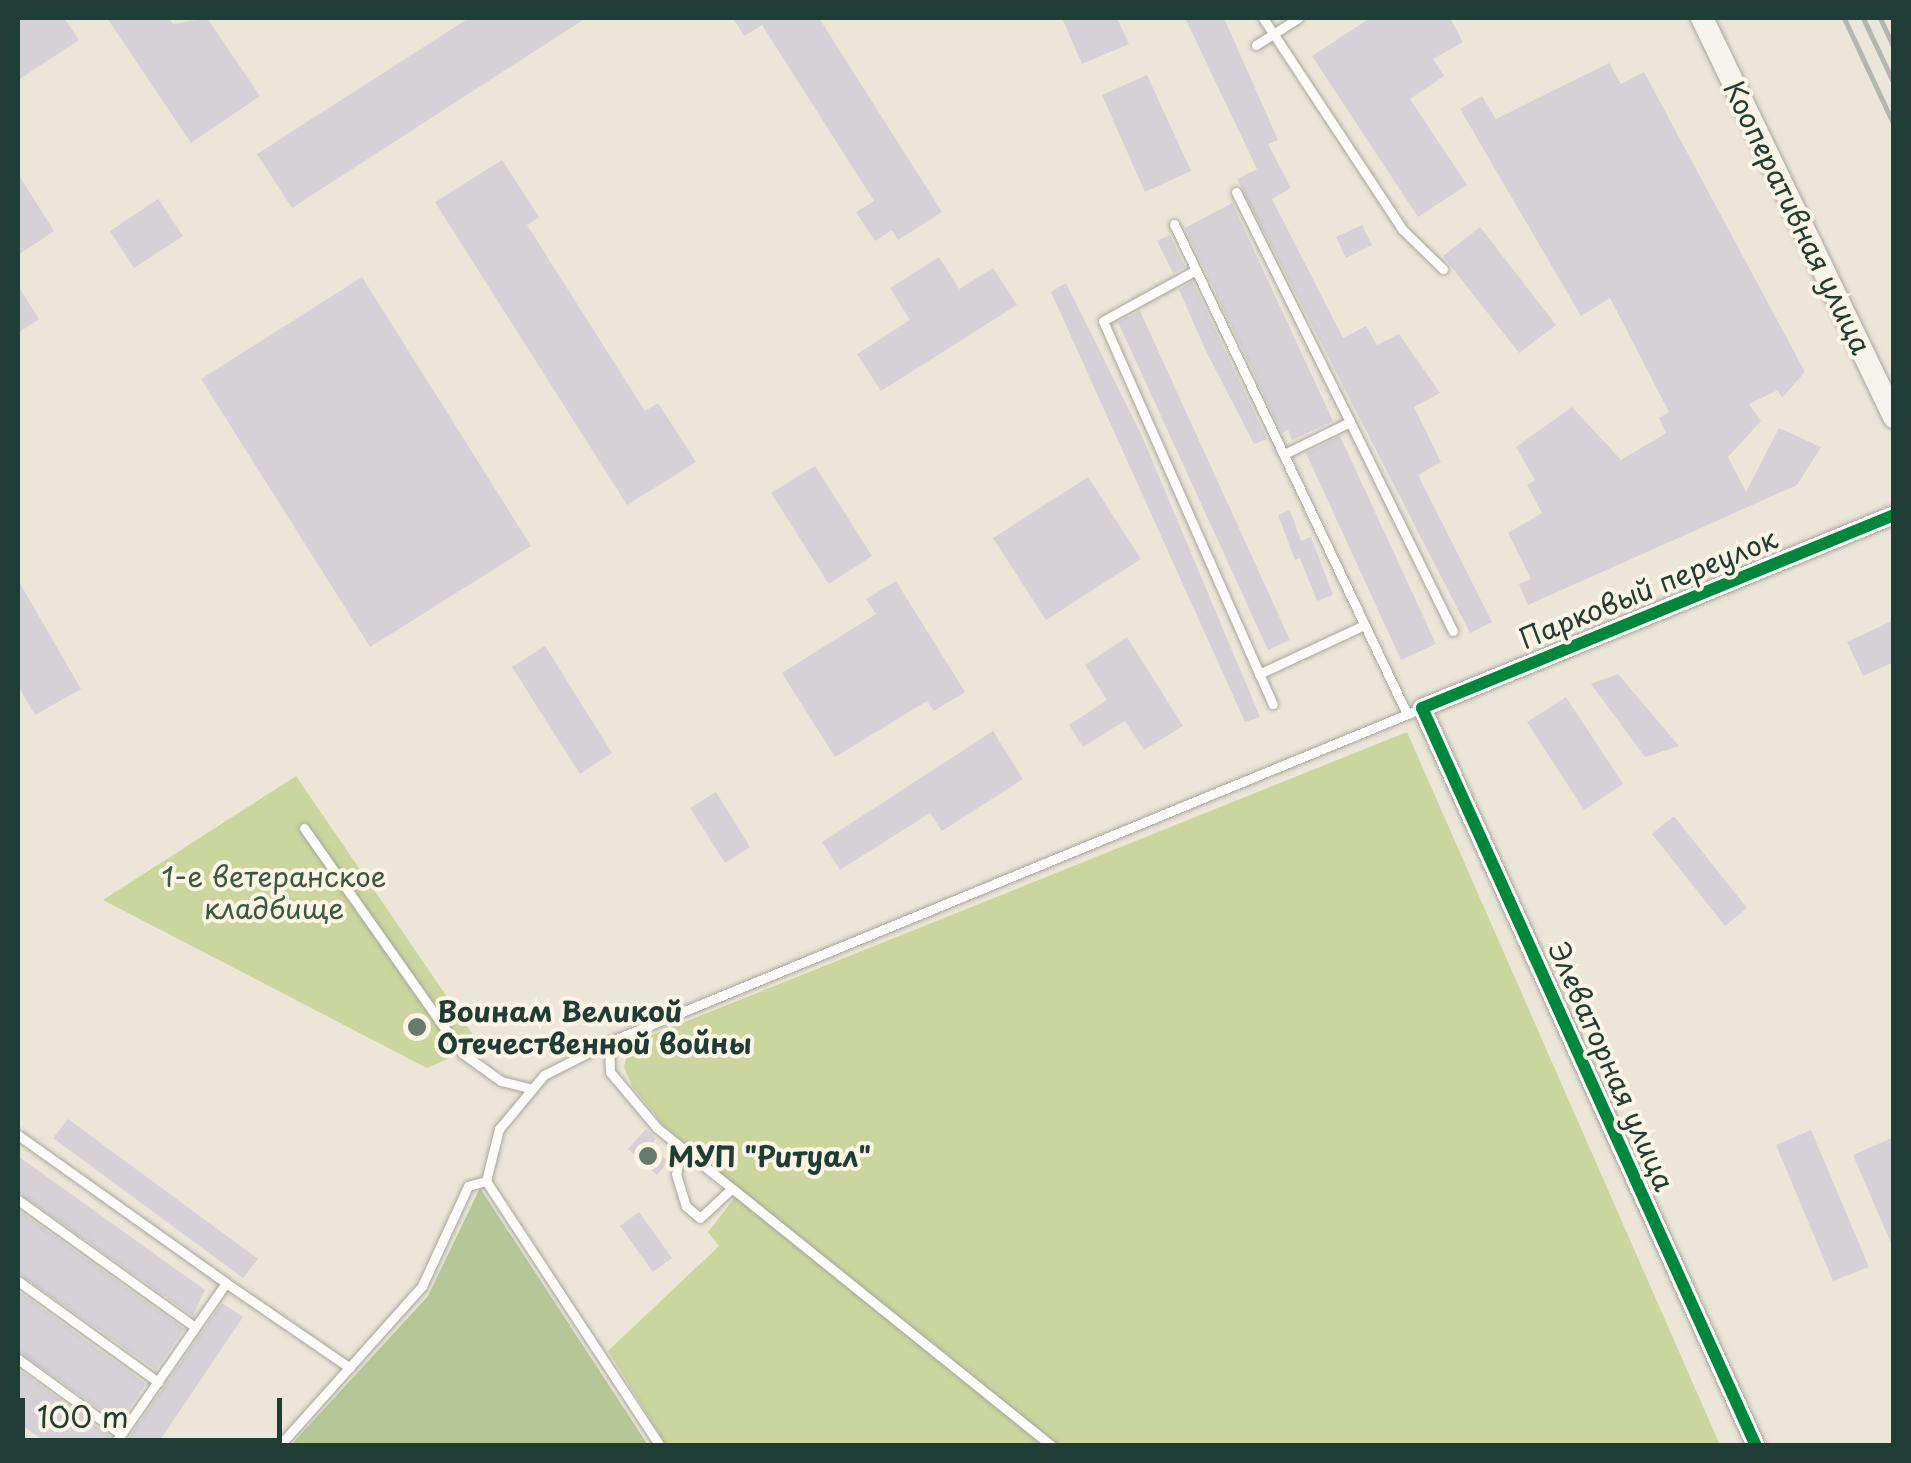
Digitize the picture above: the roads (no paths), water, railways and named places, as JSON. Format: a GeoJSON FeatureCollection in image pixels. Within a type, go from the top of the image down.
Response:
{"type":"FeatureCollection","features":[{"type":"Feature","properties":{"kind":"main road","name":"Кооперативная улица"},"geometry":{"type":"LineString","coordinates":[[1702,18],[1894,417]]}},
{"type":"Feature","properties":{"kind":"street","name":"Парковый переулок"},"geometry":{"type":"LineString","coordinates":[[1414,711],[1894,515]]}},
{"type":"Feature","properties":{"kind":"street","name":"Элеваторная улица"},"geometry":{"type":"LineString","coordinates":[[1414,711],[1756,1446]]}},
{"type":"Feature","properties":{"kind":"lane"},"geometry":{"type":"LineString","coordinates":[[1263,18],[1403,230],[1443,269]]}},
{"type":"Feature","properties":{"kind":"lane"},"geometry":{"type":"LineString","coordinates":[[1256,45],[1298,18]]}},
{"type":"Feature","properties":{"kind":"lane"},"geometry":{"type":"LineString","coordinates":[[1236,192],[1453,631]]}},
{"type":"Feature","properties":{"kind":"lane"},"geometry":{"type":"LineString","coordinates":[[660,1446],[486,1180],[499,1129],[530,1088],[609,1042],[1414,711],[1364,625],[1174,224]]}},
{"type":"Feature","properties":{"kind":"lane"},"geometry":{"type":"LineString","coordinates":[[1196,270],[1102,321],[1273,704]]}},
{"type":"Feature","properties":{"kind":"lane"},"geometry":{"type":"LineString","coordinates":[[1284,454],[1350,422]]}},
{"type":"Feature","properties":{"kind":"lane"},"geometry":{"type":"LineString","coordinates":[[1260,674],[1364,625]]}},
{"type":"Feature","properties":{"kind":"lane"},"geometry":{"type":"LineString","coordinates":[[304,828],[462,1052],[501,1081],[530,1088]]}},
{"type":"Feature","properties":{"kind":"lane"},"geometry":{"type":"LineString","coordinates":[[609,1042],[610,1072],[681,1149],[1052,1446]]}},
{"type":"Feature","properties":{"kind":"lane"},"geometry":{"type":"LineString","coordinates":[[18,1135],[350,1368]]}},
{"type":"Feature","properties":{"kind":"lane"},"geometry":{"type":"LineString","coordinates":[[681,1149],[676,1174],[686,1206],[700,1218],[730,1190]]}},
{"type":"Feature","properties":{"kind":"lane"},"geometry":{"type":"LineString","coordinates":[[279,1446],[422,1286],[468,1186],[486,1180]]}},
{"type":"Feature","properties":{"kind":"lane"},"geometry":{"type":"LineString","coordinates":[[18,1200],[196,1328]]}},
{"type":"Feature","properties":{"kind":"lane"},"geometry":{"type":"LineString","coordinates":[[18,1281],[158,1382]]}},
{"type":"Feature","properties":{"kind":"lane"},"geometry":{"type":"LineString","coordinates":[[113,1446],[226,1284]]}},
{"type":"Feature","properties":{"kind":"lane"},"geometry":{"type":"LineString","coordinates":[[18,1359],[121,1434]]}},
{"type":"Feature","properties":{"kind":"lane"},"geometry":{"type":"LineString","coordinates":[[18,1441],[24,1446]]}},
{"type":"Feature","properties":{"kind":"railway"},"geometry":{"type":"LineString","coordinates":[[1844,18],[1894,125]]}},
{"type":"Feature","properties":{"kind":"railway"},"geometry":{"type":"LineString","coordinates":[[1863,18],[1894,84]]}},
{"type":"Feature","properties":{"kind":"railway"},"geometry":{"type":"LineString","coordinates":[[1880,18],[1894,48]]}},
{"type":"Feature","properties":{"kind":"place","name":"Воинам Великой Отечественной войны"},"geometry":{"type":"Point","coordinates":[417,1027]}},
{"type":"Feature","properties":{"kind":"place","name":"МУП \"Ритуал\""},"geometry":{"type":"Point","coordinates":[648,1156]}},
{"type":"Feature","properties":{"kind":"park label","name":"1-е ветеранское кладбище"},"geometry":{"type":"Point","coordinates":[274,892]}}]}
